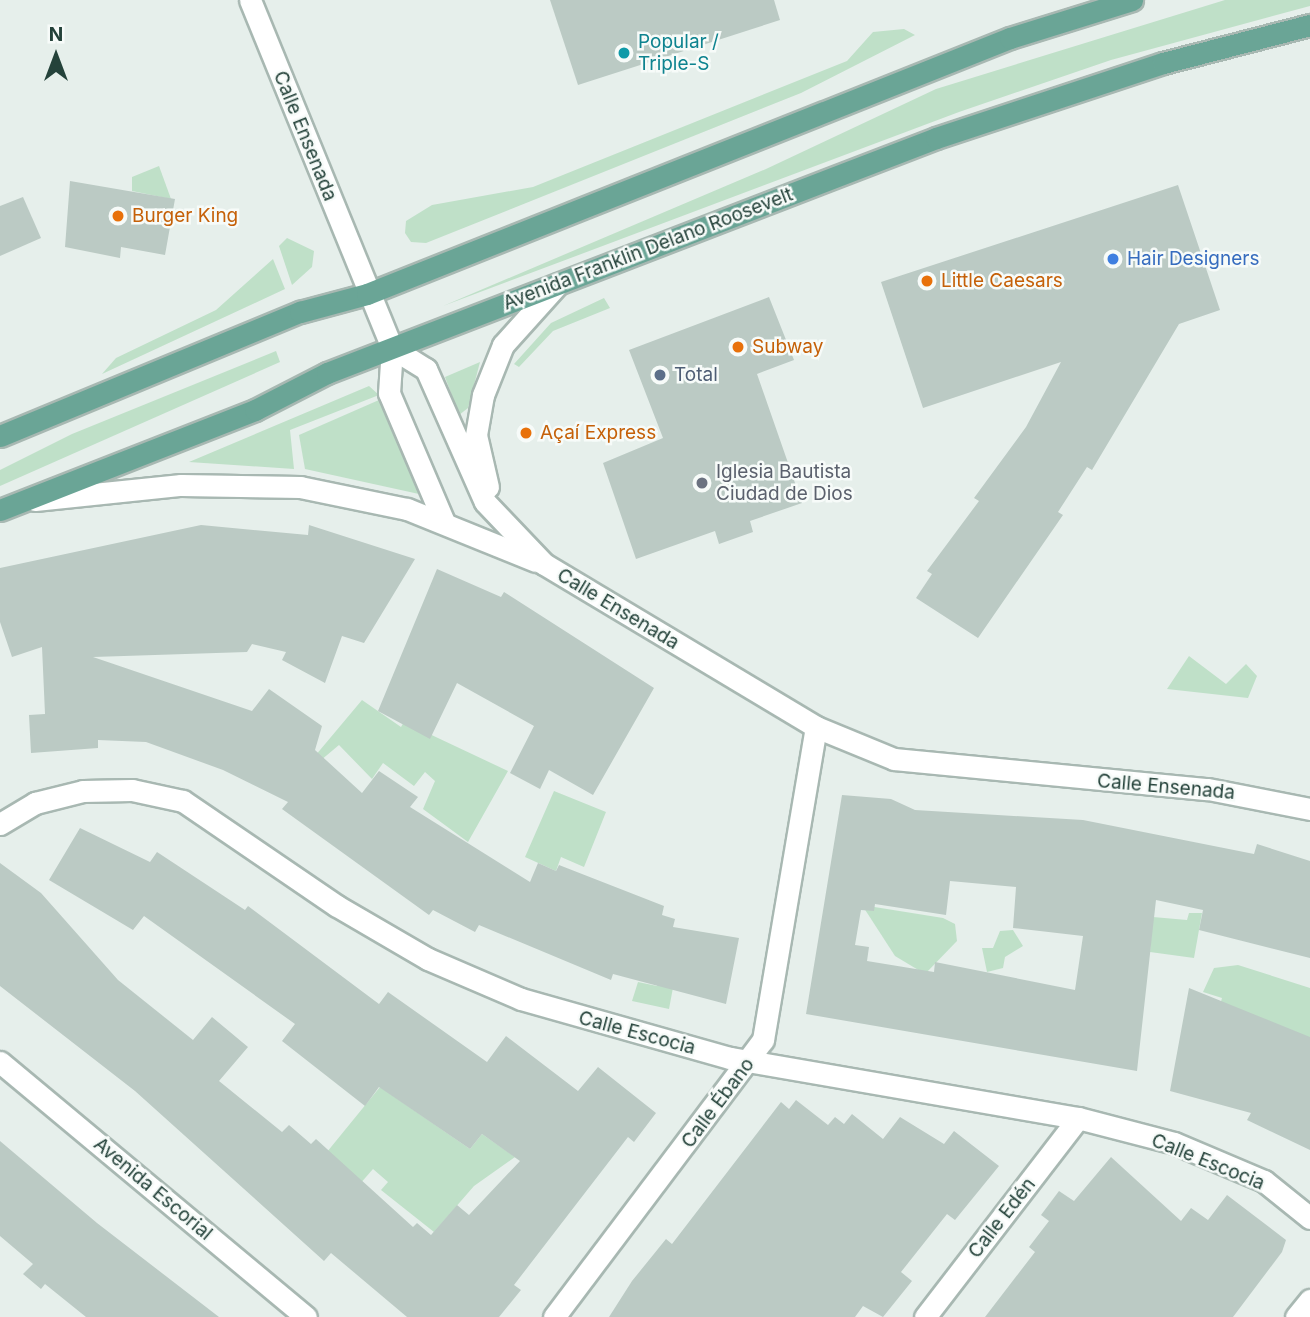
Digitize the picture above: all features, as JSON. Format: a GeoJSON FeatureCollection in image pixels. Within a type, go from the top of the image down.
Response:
{"type":"FeatureCollection","features":[{"type":"Feature","properties":{"kind":"main road"},"geometry":{"type":"LineString","coordinates":[[0,436],[300,312],[367,294],[1010,38],[1132,0]]}},
{"type":"Feature","properties":{"kind":"main road","name":"Avenida Franklin Delano Roosevelt"},"geometry":{"type":"LineString","coordinates":[[0,510],[255,410],[392,348],[1042,100],[1310,25]]}},
{"type":"Feature","properties":{"kind":"street","name":"Calle Ensenada"},"geometry":{"type":"LineString","coordinates":[[250,0],[367,294],[392,348],[426,369],[485,502],[544,564],[816,726],[894,759],[942,768],[1208,789],[1310,809]]}},
{"type":"Feature","properties":{"kind":"street"},"geometry":{"type":"LineString","coordinates":[[544,564],[493,501],[476,435],[503,345],[558,284]]}},
{"type":"Feature","properties":{"kind":"street"},"geometry":{"type":"LineString","coordinates":[[392,348],[389,393],[444,522]]}},
{"type":"Feature","properties":{"kind":"street"},"geometry":{"type":"LineString","coordinates":[[22,501],[181,485],[300,486],[444,522],[544,564]]}},
{"type":"Feature","properties":{"kind":"street","name":"Calle Ébano"},"geometry":{"type":"LineString","coordinates":[[554,1317],[750,1062],[763,1040],[816,726]]}},
{"type":"Feature","properties":{"kind":"street","name":"Calle Escocia"},"geometry":{"type":"LineString","coordinates":[[0,824],[36,803],[83,791],[132,790],[183,801],[337,906],[428,959],[521,999],[617,1030],[750,1062],[1079,1118],[1174,1143],[1264,1181],[1310,1217]]}},
{"type":"Feature","properties":{"kind":"street","name":"Avenida Escorial"},"geometry":{"type":"LineString","coordinates":[[0,1062],[306,1317]]}},
{"type":"Feature","properties":{"kind":"street","name":"Calle Edén"},"geometry":{"type":"LineString","coordinates":[[925,1317],[1079,1118]]}},
{"type":"Feature","properties":{"kind":"street"},"geometry":{"type":"LineString","coordinates":[[1296,1317],[1310,1300]]}},
{"type":"Feature","properties":{"kind":"green space"},"geometry":{"type":"Polygon","coordinates":[[[1225,0],[1310,0],[1310,6],[1111,60],[959,112],[443,306],[766,169],[936,89],[1225,0]]]}},
{"type":"Feature","properties":{"kind":"green space"},"geometry":{"type":"Polygon","coordinates":[[[904,29],[915,35],[801,93],[426,243],[411,242],[405,233],[406,221],[432,205],[533,187],[847,61],[873,32],[904,29]]]}},
{"type":"Feature","properties":{"kind":"green space"},"geometry":{"type":"Polygon","coordinates":[[[159,166],[171,199],[132,191],[132,177],[159,166]]]}},
{"type":"Feature","properties":{"kind":"green space"},"geometry":{"type":"Polygon","coordinates":[[[287,238],[314,251],[312,267],[292,285],[279,246],[287,238]]]}},
{"type":"Feature","properties":{"kind":"green space"},"geometry":{"type":"Polygon","coordinates":[[[273,259],[285,289],[102,374],[116,358],[216,310],[273,259]]]}},
{"type":"Feature","properties":{"kind":"green space"},"geometry":{"type":"Polygon","coordinates":[[[604,298],[610,308],[553,331],[519,367],[514,364],[551,323],[604,298]]]}},
{"type":"Feature","properties":{"kind":"green space"},"geometry":{"type":"Polygon","coordinates":[[[276,351],[280,362],[0,486],[0,470],[72,434],[276,351]]]}},
{"type":"Feature","properties":{"kind":"green space"},"geometry":{"type":"Polygon","coordinates":[[[480,362],[468,408],[459,415],[445,377],[480,362]]]}},
{"type":"Feature","properties":{"kind":"green space"},"geometry":{"type":"Polygon","coordinates":[[[369,386],[379,395],[290,430],[294,469],[189,462],[369,386]]]}},
{"type":"Feature","properties":{"kind":"green space"},"geometry":{"type":"Polygon","coordinates":[[[379,400],[419,494],[305,469],[299,435],[379,400]]]}},
{"type":"Feature","properties":{"kind":"green space"},"geometry":{"type":"Polygon","coordinates":[[[1189,656],[1226,684],[1246,664],[1257,676],[1248,698],[1167,689],[1189,656]]]}},
{"type":"Feature","properties":{"kind":"green space"},"geometry":{"type":"Polygon","coordinates":[[[362,700],[401,727],[404,722],[508,771],[468,842],[423,809],[435,781],[425,772],[414,786],[383,763],[372,779],[339,745],[289,787],[362,700]]]}},
{"type":"Feature","properties":{"kind":"green space"},"geometry":{"type":"Polygon","coordinates":[[[554,791],[606,812],[584,867],[561,857],[556,871],[525,857],[554,791]]]}},
{"type":"Feature","properties":{"kind":"green space"},"geometry":{"type":"Polygon","coordinates":[[[862,905],[943,918],[955,924],[957,941],[925,974],[895,956],[862,905]]]}},
{"type":"Feature","properties":{"kind":"green space"},"geometry":{"type":"Polygon","coordinates":[[[1189,913],[1202,913],[1194,958],[1150,952],[1153,917],[1187,920],[1189,913]]]}},
{"type":"Feature","properties":{"kind":"green space"},"geometry":{"type":"Polygon","coordinates":[[[1013,930],[1023,946],[1005,957],[1003,968],[987,972],[982,948],[993,948],[1000,931],[1013,930]]]}},
{"type":"Feature","properties":{"kind":"green space"},"geometry":{"type":"Polygon","coordinates":[[[1238,965],[1310,988],[1310,1060],[1218,1012],[1222,998],[1203,992],[1214,968],[1238,965]]]}},
{"type":"Feature","properties":{"kind":"green space"},"geometry":{"type":"Polygon","coordinates":[[[661,972],[675,977],[669,1009],[632,1001],[638,982],[657,986],[661,972]]]}},
{"type":"Feature","properties":{"kind":"green space"},"geometry":{"type":"Polygon","coordinates":[[[380,1087],[470,1149],[482,1134],[515,1157],[474,1186],[434,1232],[381,1190],[388,1182],[373,1169],[359,1185],[296,1190],[380,1087]]]}},
{"type":"Feature","properties":{"kind":"building","name":"Popular / Triple-S"},"geometry":{"type":"Polygon","coordinates":[[[550,0],[774,0],[780,20],[578,85],[550,0]]]}},
{"type":"Feature","properties":{"kind":"building","name":"Burger King"},"geometry":{"type":"Polygon","coordinates":[[[70,181],[175,199],[165,255],[121,247],[120,258],[65,247],[70,181]]]}},
{"type":"Feature","properties":{"kind":"building"},"geometry":{"type":"Polygon","coordinates":[[[1178,185],[1220,310],[1179,324],[1092,470],[1087,467],[1058,512],[1063,515],[978,638],[916,598],[932,574],[927,571],[979,501],[974,498],[1026,427],[1061,362],[923,408],[881,282],[1178,185]]]}},
{"type":"Feature","properties":{"kind":"building"},"geometry":{"type":"Polygon","coordinates":[[[23,197],[41,238],[0,256],[0,206],[23,197]]]}},
{"type":"Feature","properties":{"kind":"building"},"geometry":{"type":"Polygon","coordinates":[[[769,297],[794,360],[757,374],[802,503],[750,521],[753,532],[719,544],[715,531],[636,559],[603,463],[663,438],[629,350],[769,297]]]}},
{"type":"Feature","properties":{"kind":"building"},"geometry":{"type":"Polygon","coordinates":[[[201,525],[308,535],[309,525],[415,559],[364,643],[342,636],[325,683],[282,660],[286,652],[252,644],[247,652],[93,657],[252,711],[269,689],[322,726],[315,750],[362,793],[379,771],[418,797],[410,807],[530,882],[538,863],[556,871],[559,865],[664,906],[662,915],[675,919],[673,927],[739,938],[726,1004],[613,974],[611,980],[479,925],[475,932],[433,910],[429,915],[282,809],[288,802],[223,770],[146,742],[98,740],[98,748],[31,753],[29,715],[45,714],[42,647],[12,657],[0,622],[0,568],[201,525]]]}},
{"type":"Feature","properties":{"kind":"building"},"geometry":{"type":"Polygon","coordinates":[[[437,569],[501,597],[504,592],[654,688],[593,795],[549,770],[540,789],[510,773],[534,726],[457,683],[430,739],[378,711],[437,569]]]}},
{"type":"Feature","properties":{"kind":"building"},"geometry":{"type":"Polygon","coordinates":[[[842,795],[891,799],[915,810],[1083,820],[1254,854],[1257,844],[1310,861],[1310,958],[1199,930],[1203,910],[1156,900],[1137,1071],[806,1014],[842,795]],[[950,881],[946,915],[875,904],[874,911],[861,910],[855,945],[869,947],[867,961],[934,972],[935,962],[1075,990],[1083,936],[1013,928],[1016,887],[950,881]]]}},
{"type":"Feature","properties":{"kind":"building"},"geometry":{"type":"Polygon","coordinates":[[[80,828],[150,862],[157,852],[245,910],[248,906],[379,1004],[388,992],[487,1062],[506,1036],[578,1091],[598,1067],[656,1113],[634,1142],[628,1137],[514,1285],[521,1290],[499,1317],[407,1317],[331,1253],[324,1261],[135,1091],[0,986],[0,863],[41,893],[118,980],[193,1040],[212,1017],[248,1047],[219,1081],[282,1132],[289,1125],[311,1144],[316,1139],[413,1227],[417,1223],[431,1235],[457,1205],[469,1215],[520,1161],[482,1134],[470,1149],[379,1087],[365,1106],[282,1041],[295,1024],[144,916],[133,930],[49,880],[80,828]]]}},
{"type":"Feature","properties":{"kind":"building"},"geometry":{"type":"Polygon","coordinates":[[[1189,988],[1310,1037],[1310,1150],[1247,1120],[1251,1113],[1170,1091],[1189,988]]]}},
{"type":"Feature","properties":{"kind":"building"},"geometry":{"type":"Polygon","coordinates":[[[796,1100],[828,1125],[835,1117],[844,1124],[852,1114],[883,1139],[900,1117],[944,1144],[954,1131],[999,1166],[955,1220],[947,1214],[901,1272],[912,1281],[883,1317],[863,1306],[855,1317],[609,1317],[632,1281],[666,1239],[672,1244],[781,1102],[789,1109],[796,1100]]]}},
{"type":"Feature","properties":{"kind":"building"},"geometry":{"type":"Polygon","coordinates":[[[0,1141],[97,1223],[219,1317],[86,1317],[45,1284],[41,1289],[23,1274],[33,1264],[0,1236],[0,1141]]]}},
{"type":"Feature","properties":{"kind":"building"},"geometry":{"type":"Polygon","coordinates":[[[1111,1157],[1181,1221],[1191,1208],[1208,1220],[1227,1195],[1286,1240],[1282,1252],[1233,1317],[985,1317],[1035,1252],[1029,1247],[1049,1221],[1041,1215],[1059,1191],[1074,1201],[1111,1157]]]}},
{"type":"Feature","properties":{"kind":"place","name":"Popular / Triple-S"},"geometry":{"type":"Point","coordinates":[624,53]}},
{"type":"Feature","properties":{"kind":"place","name":"Burger King"},"geometry":{"type":"Point","coordinates":[118,216]}},
{"type":"Feature","properties":{"kind":"place","name":"Hair Designers"},"geometry":{"type":"Point","coordinates":[1113,259]}},
{"type":"Feature","properties":{"kind":"place","name":"Little Caesars"},"geometry":{"type":"Point","coordinates":[927,281]}},
{"type":"Feature","properties":{"kind":"place","name":"Subway"},"geometry":{"type":"Point","coordinates":[738,347]}},
{"type":"Feature","properties":{"kind":"place","name":"Total"},"geometry":{"type":"Point","coordinates":[660,375]}},
{"type":"Feature","properties":{"kind":"place","name":"Açaí Express"},"geometry":{"type":"Point","coordinates":[526,433]}},
{"type":"Feature","properties":{"kind":"place","name":"Iglesia Bautista Ciudad de Dios"},"geometry":{"type":"Point","coordinates":[702,483]}}]}
